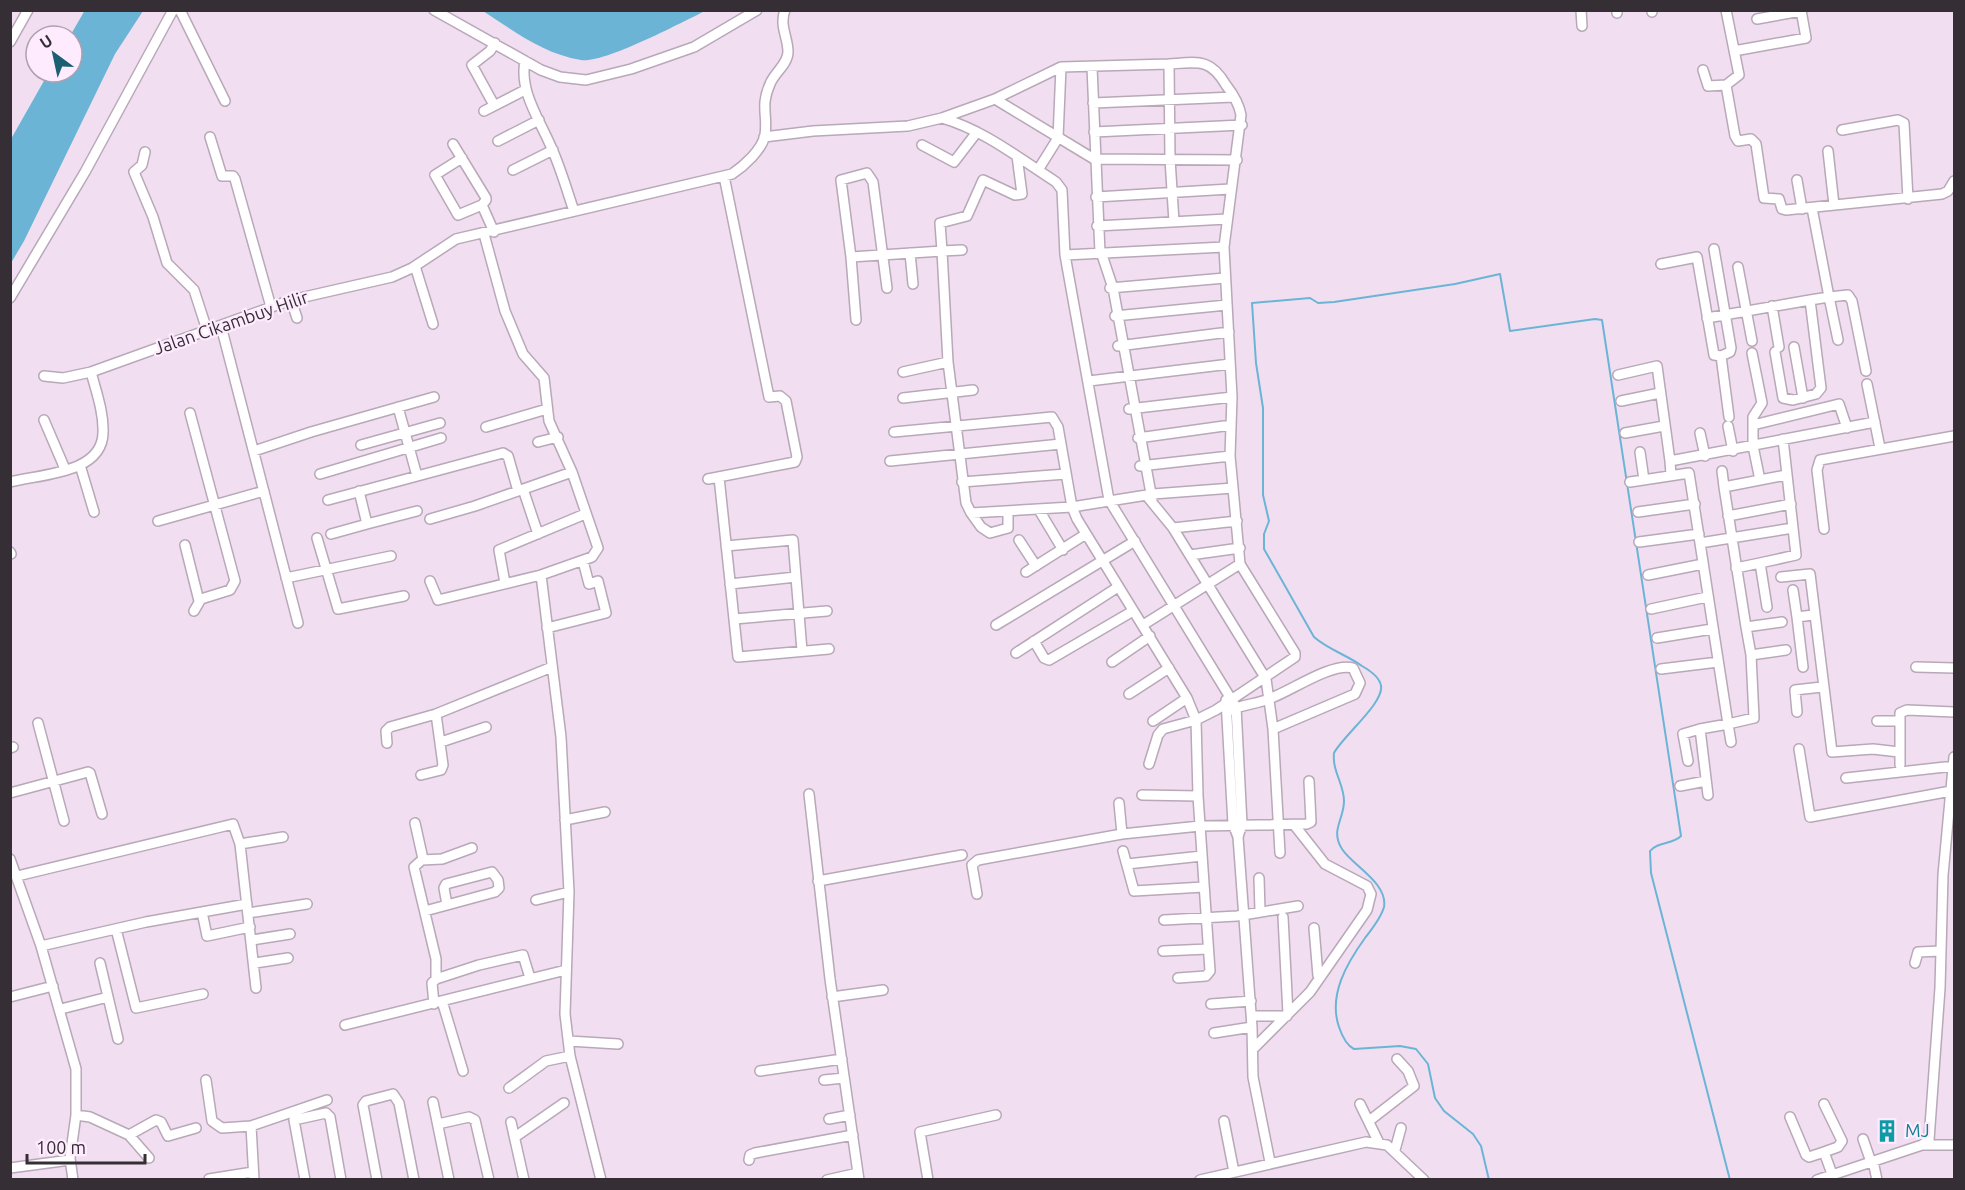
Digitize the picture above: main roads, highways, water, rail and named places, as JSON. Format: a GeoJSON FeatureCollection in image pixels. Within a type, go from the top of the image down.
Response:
{"type":"FeatureCollection","features":[{"type":"Feature","properties":{"kind":"water"},"geometry":{"type":"Polygon","coordinates":[[[85,10],[143,11],[115,54],[24,241],[11,263],[11,139],[42,84],[84,84],[84,24],[77,24],[85,10]]]}},
{"type":"Feature","properties":{"kind":"water"},"geometry":{"type":"Polygon","coordinates":[[[483,11],[705,11],[607,56],[581,60],[541,47],[483,11]]]}},
{"type":"Feature","properties":{"kind":"waterway"},"geometry":{"type":"LineString","coordinates":[[1489,1180],[1481,1146],[1473,1134],[1444,1111],[1435,1098],[1428,1064],[1416,1049],[1400,1046],[1354,1049],[1345,1040],[1339,1027],[1336,1003],[1341,980],[1352,958],[1381,915],[1384,898],[1381,890],[1369,875],[1347,855],[1339,842],[1337,830],[1344,801],[1334,753],[1370,710],[1380,693],[1381,686],[1368,670],[1314,637],[1264,549],[1264,534],[1269,521],[1263,495],[1263,408],[1256,363],[1252,303],[1310,298],[1318,303],[1334,302],[1455,284],[1500,274],[1510,331],[1595,319],[1602,320],[1681,836],[1650,851],[1651,873],[1730,1180]]}},
{"type":"Feature","properties":{"kind":"place","name":"MJ"},"geometry":{"type":"Point","coordinates":[1887,1131]}}]}
